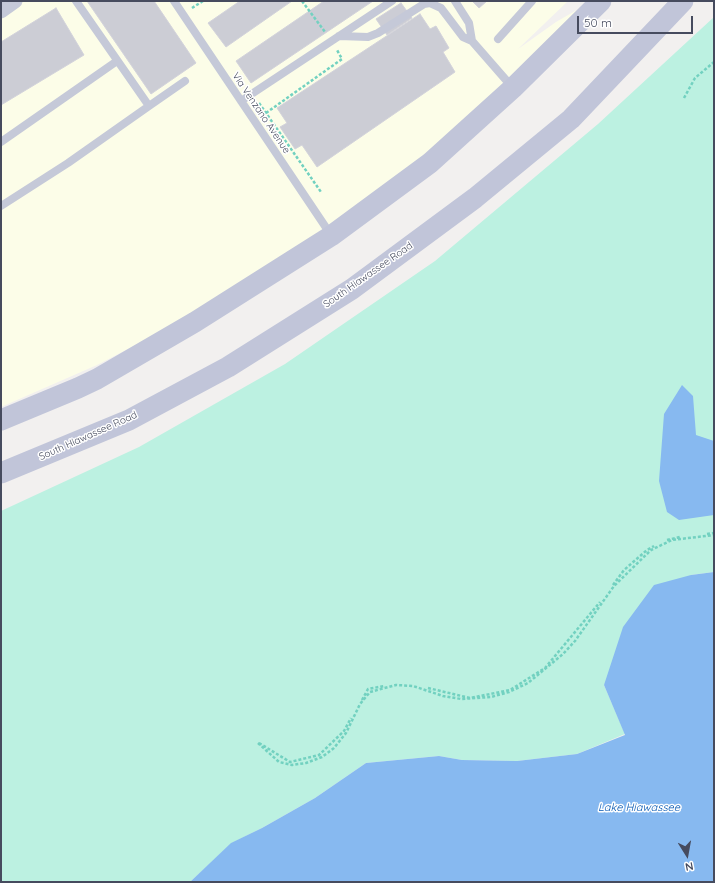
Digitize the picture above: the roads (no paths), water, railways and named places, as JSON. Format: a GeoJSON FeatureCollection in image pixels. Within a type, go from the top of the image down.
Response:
{"type":"FeatureCollection","features":[{"type":"Feature","properties":{"kind":"street"},"geometry":{"type":"LineString","coordinates":[[1,11],[15,1]]}},
{"type":"Feature","properties":{"kind":"street"},"geometry":{"type":"LineString","coordinates":[[1,420],[97,379],[195,322],[331,236],[430,163],[513,88],[601,1]]}},
{"type":"Feature","properties":{"kind":"street","name":"South Hiawassee Road"},"geometry":{"type":"LineString","coordinates":[[1,473],[129,420],[228,367],[352,289],[475,198],[571,119],[683,1]]}},
{"type":"Feature","properties":{"kind":"lane"},"geometry":{"type":"LineString","coordinates":[[76,1],[149,106]]}},
{"type":"Feature","properties":{"kind":"lane","name":"Via Venzano Avenue"},"geometry":{"type":"LineString","coordinates":[[174,1],[331,236]]}},
{"type":"Feature","properties":{"kind":"lane"},"geometry":{"type":"LineString","coordinates":[[241,100],[392,1]]}},
{"type":"Feature","properties":{"kind":"lane"},"geometry":{"type":"LineString","coordinates":[[455,1],[470,23],[472,41]]}},
{"type":"Feature","properties":{"kind":"lane"},"geometry":{"type":"LineString","coordinates":[[498,39],[532,1]]}},
{"type":"Feature","properties":{"kind":"lane"},"geometry":{"type":"LineString","coordinates":[[339,36],[358,38],[373,35],[424,4],[430,3],[441,8],[463,37],[472,41],[513,88]]}},
{"type":"Feature","properties":{"kind":"lane"},"geometry":{"type":"LineString","coordinates":[[1,142],[118,61]]}},
{"type":"Feature","properties":{"kind":"lane"},"geometry":{"type":"LineString","coordinates":[[1,206],[68,163],[185,81]]}},
{"type":"Feature","properties":{"kind":"water"},"geometry":{"type":"Polygon","coordinates":[[[682,385],[693,396],[696,435],[714,441],[714,515],[679,520],[667,512],[659,481],[664,414],[682,385]]]}},
{"type":"Feature","properties":{"kind":"water","name":"Lake Hiawassee"},"geometry":{"type":"Polygon","coordinates":[[[714,572],[714,882],[190,882],[231,843],[262,828],[315,798],[366,763],[439,756],[462,760],[517,761],[577,754],[625,735],[604,685],[623,627],[654,585],[691,575],[714,572]]]}}]}
